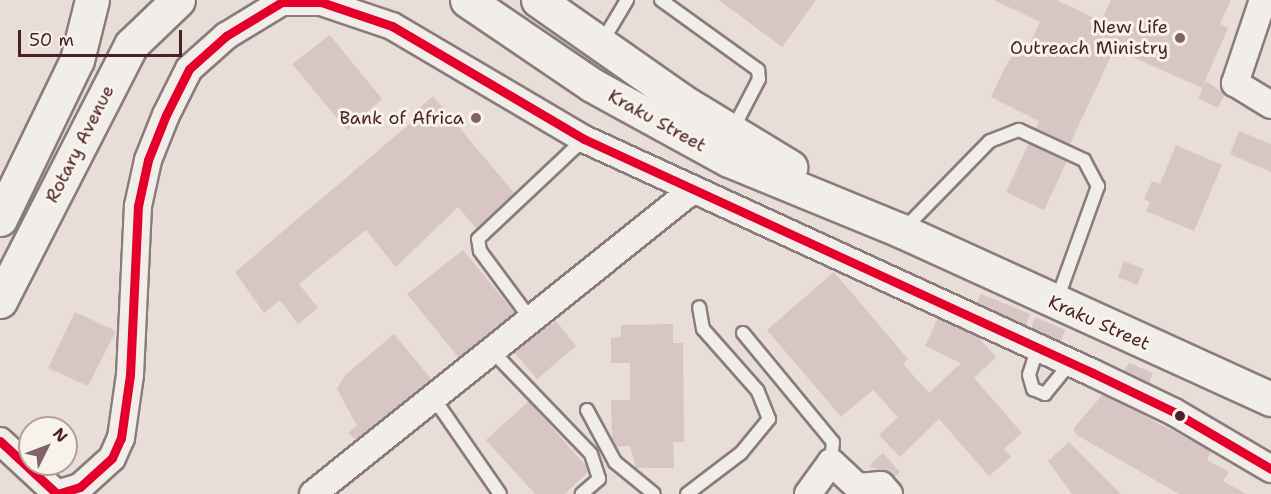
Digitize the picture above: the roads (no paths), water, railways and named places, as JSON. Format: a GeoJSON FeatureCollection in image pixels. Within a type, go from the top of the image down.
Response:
{"type":"FeatureCollection","features":[{"type":"Feature","properties":{"kind":"main road"},"geometry":{"type":"LineString","coordinates":[[0,219],[77,60],[92,0]]}},
{"type":"Feature","properties":{"kind":"main road","name":"Rotary Avenue"},"geometry":{"type":"LineString","coordinates":[[0,301],[131,45],[178,0]]}},
{"type":"Feature","properties":{"kind":"main road","name":"Kraku Street"},"geometry":{"type":"LineString","coordinates":[[467,0],[668,129],[811,198],[862,213]]}},
{"type":"Feature","properties":{"kind":"main road","name":"Kraku Street"},"geometry":{"type":"LineString","coordinates":[[538,0],[731,132],[862,213],[1056,304],[1271,399]]}},
{"type":"Feature","properties":{"kind":"street"},"geometry":{"type":"LineString","coordinates":[[1263,0],[1235,83],[1271,105]]}},
{"type":"Feature","properties":{"kind":"street"},"geometry":{"type":"LineString","coordinates":[[0,441],[57,494],[80,487],[112,458],[121,438],[130,375],[134,261],[148,160],[189,69],[226,36],[282,2],[321,2],[392,26],[584,139],[1071,362],[1174,412],[1271,469]]}},
{"type":"Feature","properties":{"kind":"street"},"geometry":{"type":"LineString","coordinates":[[313,494],[435,400],[693,190]]}},
{"type":"Feature","properties":{"kind":"street"},"geometry":{"type":"LineString","coordinates":[[808,494],[831,462],[858,487],[881,485],[889,494]]}},
{"type":"Feature","properties":{"kind":"lane"},"geometry":{"type":"LineString","coordinates":[[601,43],[627,0]]}},
{"type":"Feature","properties":{"kind":"lane"},"geometry":{"type":"LineString","coordinates":[[661,0],[758,70],[759,79],[731,132]]}},
{"type":"Feature","properties":{"kind":"lane"},"geometry":{"type":"LineString","coordinates":[[902,231],[1005,132],[1019,130],[1084,160],[1098,186],[1056,304]]}},
{"type":"Feature","properties":{"kind":"lane"},"geometry":{"type":"LineString","coordinates":[[532,321],[480,251],[478,239],[584,139]]}},
{"type":"Feature","properties":{"kind":"lane"},"geometry":{"type":"LineString","coordinates":[[687,494],[741,453],[768,418],[757,390],[703,329],[699,307]]}},
{"type":"Feature","properties":{"kind":"lane"},"geometry":{"type":"LineString","coordinates":[[743,333],[833,442],[831,462]]}},
{"type":"Feature","properties":{"kind":"lane"},"geometry":{"type":"LineString","coordinates":[[1038,347],[1029,375],[1033,388],[1045,394],[1071,362]]}},
{"type":"Feature","properties":{"kind":"lane"},"geometry":{"type":"LineString","coordinates":[[493,352],[591,454],[599,479],[582,494]]}},
{"type":"Feature","properties":{"kind":"lane"},"geometry":{"type":"LineString","coordinates":[[435,400],[500,494]]}},
{"type":"Feature","properties":{"kind":"lane"},"geometry":{"type":"LineString","coordinates":[[586,410],[615,462],[654,494]]}},
{"type":"Feature","properties":{"kind":"place","name":"New Life Outreach Ministry"},"geometry":{"type":"Point","coordinates":[1180,38]}},
{"type":"Feature","properties":{"kind":"place","name":"Bank of Africa"},"geometry":{"type":"Point","coordinates":[476,118]}}]}
